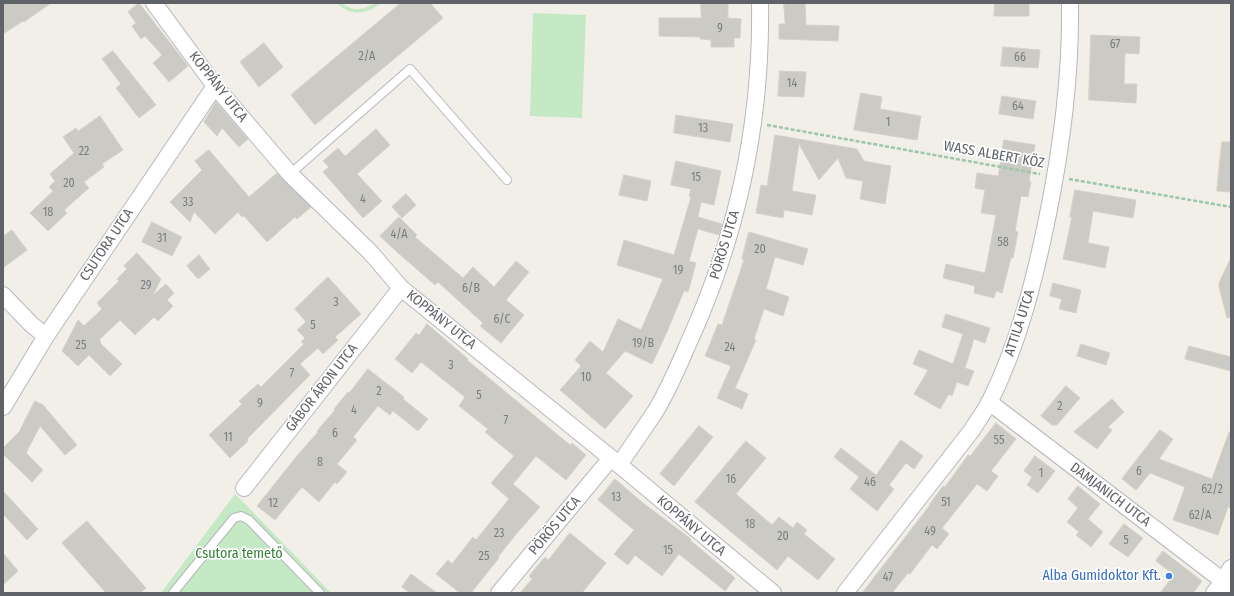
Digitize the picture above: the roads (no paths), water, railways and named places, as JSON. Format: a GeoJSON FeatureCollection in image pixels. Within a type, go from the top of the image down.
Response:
{"type":"FeatureCollection","features":[{"type":"Feature","properties":{"kind":"street","name":"KOPPÁNY UTCA"},"geometry":{"type":"LineString","coordinates":[[154,3],[215,86],[290,174],[371,253],[401,288],[615,462],[772,593]]}},
{"type":"Feature","properties":{"kind":"street","name":"PÖRÖS UTCA"},"geometry":{"type":"LineString","coordinates":[[499,593],[615,462],[655,412],[699,320],[732,228],[743,181],[758,91],[760,3]]}},
{"type":"Feature","properties":{"kind":"street","name":"ATTILA UTCA"},"geometry":{"type":"LineString","coordinates":[[845,593],[972,430],[989,402],[1015,342],[1044,235],[1056,177],[1068,68],[1070,3]]}},
{"type":"Feature","properties":{"kind":"street","name":"CSUTORA UTCA"},"geometry":{"type":"LineString","coordinates":[[3,407],[46,336],[215,86]]}},
{"type":"Feature","properties":{"kind":"street","name":"GÁBOR ÁRON UTCA"},"geometry":{"type":"LineString","coordinates":[[244,488],[401,288]]}},
{"type":"Feature","properties":{"kind":"street"},"geometry":{"type":"LineString","coordinates":[[3,295],[32,325],[46,336]]}},
{"type":"Feature","properties":{"kind":"street","name":"DAMJANICH UTCA"},"geometry":{"type":"LineString","coordinates":[[989,402],[1225,582]]}},
{"type":"Feature","properties":{"kind":"lane"},"geometry":{"type":"LineString","coordinates":[[290,174],[410,69],[507,180]]}},
{"type":"Feature","properties":{"kind":"lane"},"geometry":{"type":"LineString","coordinates":[[174,593],[234,518],[241,516],[249,520],[320,593]]}},
{"type":"Feature","properties":{"kind":"place","name":"Alba Gumidoktor Kft."},"geometry":{"type":"Point","coordinates":[1169,576]}},
{"type":"Feature","properties":{"kind":"park label","name":"Csutora temető"},"geometry":{"type":"Point","coordinates":[239,554]}}]}
